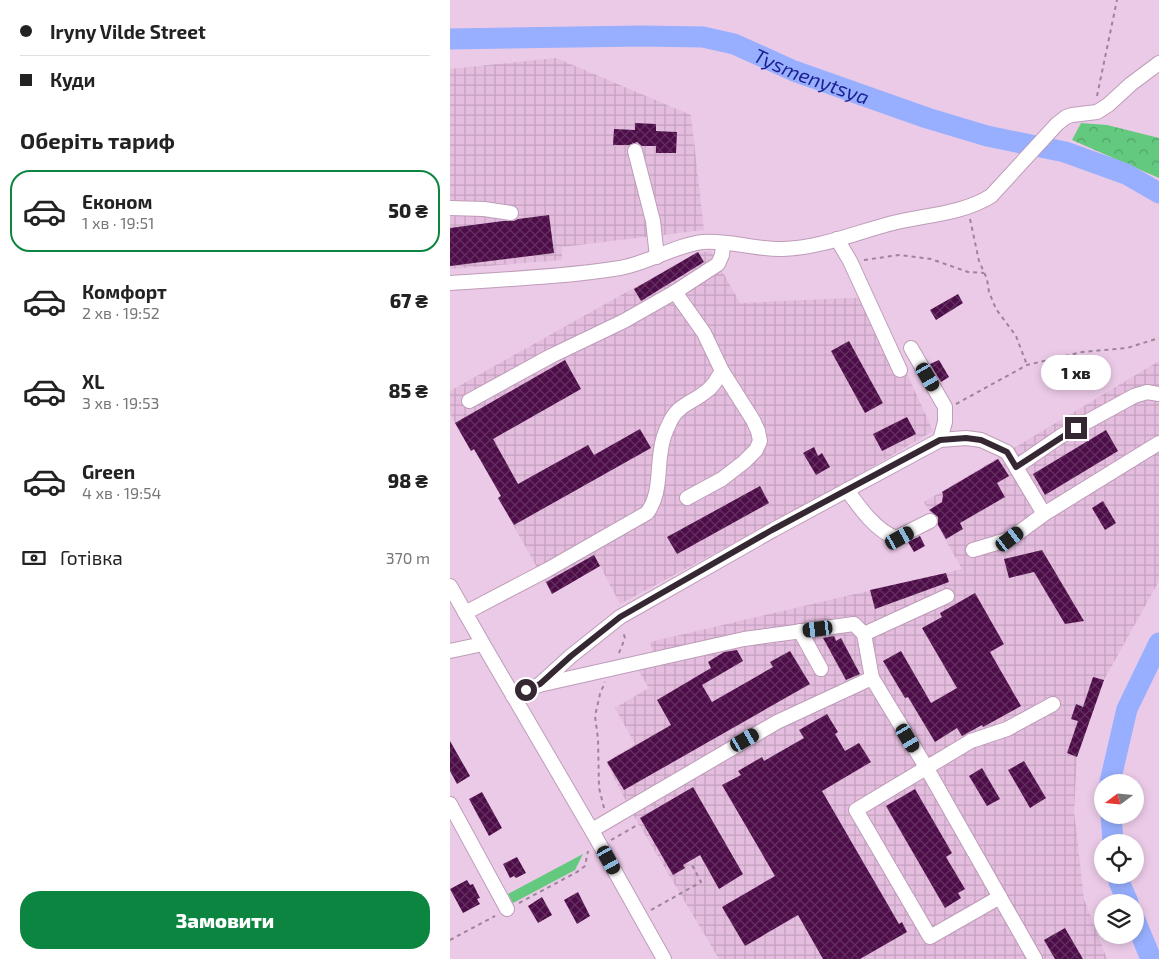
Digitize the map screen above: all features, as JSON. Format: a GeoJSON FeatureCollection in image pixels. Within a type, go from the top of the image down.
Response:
{"type":"FeatureCollection","features":[{"type":"Feature","properties":{"kind":"street"},"geometry":{"type":"LineString","coordinates":[[450,283],[622,268],[692,244],[706,242],[761,249],[806,248],[890,224],[981,203],[991,196],[1057,124],[1072,115],[1097,112],[1159,63]]}},
{"type":"Feature","properties":{"kind":"street"},"geometry":{"type":"LineString","coordinates":[[635,151],[653,221],[657,257]]}},
{"type":"Feature","properties":{"kind":"street"},"geometry":{"type":"LineString","coordinates":[[450,208],[484,209],[511,213]]}},
{"type":"Feature","properties":{"kind":"street"},"geometry":{"type":"LineString","coordinates":[[837,239],[850,261],[900,370]]}},
{"type":"Feature","properties":{"kind":"street"},"geometry":{"type":"LineString","coordinates":[[469,401],[551,356],[617,325],[675,292],[718,264],[722,255],[723,244]]}},
{"type":"Feature","properties":{"kind":"street"},"geometry":{"type":"LineString","coordinates":[[675,292],[704,333],[722,370],[753,420],[760,441],[756,450],[744,462],[722,479],[688,498]]}},
{"type":"Feature","properties":{"kind":"street"},"geometry":{"type":"LineString","coordinates":[[911,348],[946,410],[940,440]]}},
{"type":"Feature","properties":{"kind":"street"},"geometry":{"type":"LineString","coordinates":[[465,612],[547,570],[647,513],[654,502],[657,492],[661,448],[672,417],[686,404],[708,391],[722,370]]}},
{"type":"Feature","properties":{"kind":"street"},"geometry":{"type":"LineString","coordinates":[[1016,467],[1062,436],[1134,396],[1147,392],[1159,394]]}},
{"type":"Feature","properties":{"kind":"street"},"geometry":{"type":"LineString","coordinates":[[540,684],[571,656],[620,617],[940,440],[966,438],[981,440],[1007,452],[1044,514]]}},
{"type":"Feature","properties":{"kind":"street"},"geometry":{"type":"LineString","coordinates":[[973,550],[1010,539],[1044,514],[1159,443]]}},
{"type":"Feature","properties":{"kind":"street"},"geometry":{"type":"LineString","coordinates":[[847,490],[861,510],[877,526],[896,538],[930,521]]}},
{"type":"Feature","properties":{"kind":"street"},"geometry":{"type":"LineString","coordinates":[[450,586],[592,830],[664,959]]}},
{"type":"Feature","properties":{"kind":"street"},"geometry":{"type":"LineString","coordinates":[[864,634],[947,596]]}},
{"type":"Feature","properties":{"kind":"street"},"geometry":{"type":"LineString","coordinates":[[513,696],[540,684],[744,639],[854,624],[864,634],[872,678],[1036,959]]}},
{"type":"Feature","properties":{"kind":"street"},"geometry":{"type":"LineString","coordinates":[[800,631],[821,669]]}},
{"type":"Feature","properties":{"kind":"street"},"geometry":{"type":"LineString","coordinates":[[450,651],[483,644]]}},
{"type":"Feature","properties":{"kind":"street"},"geometry":{"type":"LineString","coordinates":[[592,830],[777,722],[872,678]]}},
{"type":"Feature","properties":{"kind":"street"},"geometry":{"type":"LineString","coordinates":[[1000,897],[930,937],[856,810],[971,741],[1007,729],[1053,704]]}},
{"type":"Feature","properties":{"kind":"street"},"geometry":{"type":"LineString","coordinates":[[450,804],[508,909]]}},
{"type":"Feature","properties":{"kind":"path"},"geometry":{"type":"LineString","coordinates":[[1090,114],[1096,103],[1098,84],[1117,0]]}},
{"type":"Feature","properties":{"kind":"path"},"geometry":{"type":"LineString","coordinates":[[968,207],[979,261],[989,292],[996,309],[1016,336],[1027,366]]}},
{"type":"Feature","properties":{"kind":"path"},"geometry":{"type":"LineString","coordinates":[[850,261],[900,255],[931,259],[968,272],[984,273]]}},
{"type":"Feature","properties":{"kind":"path"},"geometry":{"type":"LineString","coordinates":[[946,410],[1027,366],[1082,352],[1127,348],[1159,338]]}},
{"type":"Feature","properties":{"kind":"path"},"geometry":{"type":"LineString","coordinates":[[601,846],[639,824]]}},
{"type":"Feature","properties":{"kind":"path"},"geometry":{"type":"LineString","coordinates":[[640,916],[701,882],[691,863]]}},
{"type":"Feature","properties":{"kind":"shaded area"},"geometry":{"type":"Polygon","coordinates":[[[556,58],[691,115],[704,230],[562,247],[562,260],[450,269],[450,69],[556,58]]]}},
{"type":"Feature","properties":{"kind":"shaded area"},"geometry":{"type":"Polygon","coordinates":[[[711,251],[740,303],[872,297],[933,431],[840,486],[620,604],[600,566],[552,594],[498,498],[501,496],[474,450],[471,451],[450,414],[450,391],[698,252],[711,251]]]}},
{"type":"Feature","properties":{"kind":"shaded area"},"geometry":{"type":"Polygon","coordinates":[[[1159,361],[1159,581],[1104,680],[1077,757],[1074,811],[1084,899],[1094,925],[1094,944],[1101,944],[1107,959],[719,959],[631,811],[606,762],[635,744],[615,708],[649,688],[638,670],[656,665],[650,642],[962,569],[924,502],[1159,361]]]}},
{"type":"Feature","properties":{"kind":"green space"},"geometry":{"type":"Polygon","coordinates":[[[1081,123],[1107,125],[1159,138],[1159,178],[1072,140],[1081,123]]]}},
{"type":"Feature","properties":{"kind":"green space"},"geometry":{"type":"Polygon","coordinates":[[[583,854],[575,870],[513,903],[508,894],[583,854]]]}},
{"type":"Feature","properties":{"kind":"building"},"geometry":{"type":"Polygon","coordinates":[[[635,123],[656,124],[656,131],[677,132],[676,153],[656,153],[656,146],[642,146],[637,142],[629,145],[613,145],[614,129],[635,130],[635,123]]]}},
{"type":"Feature","properties":{"kind":"building"},"geometry":{"type":"Polygon","coordinates":[[[549,215],[554,253],[450,266],[450,228],[549,215]]]}},
{"type":"Feature","properties":{"kind":"building"},"geometry":{"type":"Polygon","coordinates":[[[698,252],[704,262],[641,301],[634,289],[698,252]]]}},
{"type":"Feature","properties":{"kind":"building"},"geometry":{"type":"Polygon","coordinates":[[[958,294],[963,303],[936,320],[930,310],[958,294]]]}},
{"type":"Feature","properties":{"kind":"building"},"geometry":{"type":"Polygon","coordinates":[[[849,341],[883,403],[865,413],[831,351],[849,341]]]}},
{"type":"Feature","properties":{"kind":"building"},"geometry":{"type":"Polygon","coordinates":[[[565,360],[581,389],[493,439],[518,484],[588,445],[594,455],[640,429],[651,448],[514,525],[498,498],[501,496],[474,449],[471,451],[455,423],[565,360]]]}},
{"type":"Feature","properties":{"kind":"building"},"geometry":{"type":"Polygon","coordinates":[[[939,360],[949,377],[941,382],[930,364],[939,360]]]}},
{"type":"Feature","properties":{"kind":"building"},"geometry":{"type":"Polygon","coordinates":[[[907,417],[916,434],[882,451],[873,434],[907,417]]]}},
{"type":"Feature","properties":{"kind":"building"},"geometry":{"type":"Polygon","coordinates":[[[1106,430],[1118,451],[1045,495],[1033,474],[1106,430]]]}},
{"type":"Feature","properties":{"kind":"building"},"geometry":{"type":"Polygon","coordinates":[[[814,447],[818,456],[822,453],[830,467],[816,475],[803,453],[814,447]]]}},
{"type":"Feature","properties":{"kind":"building"},"geometry":{"type":"Polygon","coordinates":[[[998,459],[1009,476],[997,483],[1005,497],[960,523],[963,529],[946,539],[938,525],[938,517],[929,510],[942,502],[942,492],[998,459]]]}},
{"type":"Feature","properties":{"kind":"building"},"geometry":{"type":"Polygon","coordinates":[[[760,486],[769,503],[677,554],[667,537],[760,486]]]}},
{"type":"Feature","properties":{"kind":"building"},"geometry":{"type":"Polygon","coordinates":[[[1103,501],[1116,523],[1105,530],[1092,508],[1103,501]]]}},
{"type":"Feature","properties":{"kind":"building"},"geometry":{"type":"Polygon","coordinates":[[[920,536],[925,546],[914,552],[908,542],[920,536]]]}},
{"type":"Feature","properties":{"kind":"building"},"geometry":{"type":"Polygon","coordinates":[[[1042,550],[1084,621],[1065,624],[1034,572],[1009,578],[1004,559],[1042,550]]]}},
{"type":"Feature","properties":{"kind":"building"},"geometry":{"type":"Polygon","coordinates":[[[594,555],[600,566],[552,594],[546,582],[594,555]]]}},
{"type":"Feature","properties":{"kind":"building"},"geometry":{"type":"Polygon","coordinates":[[[946,573],[949,582],[875,609],[870,590],[946,573]]]}},
{"type":"Feature","properties":{"kind":"building"},"geometry":{"type":"Polygon","coordinates":[[[975,593],[1004,644],[990,652],[1021,706],[962,736],[957,728],[935,742],[908,697],[905,698],[883,661],[901,651],[931,703],[957,688],[922,628],[942,617],[940,613],[975,593]]]}},
{"type":"Feature","properties":{"kind":"building"},"geometry":{"type":"Polygon","coordinates":[[[834,636],[836,641],[841,638],[860,674],[846,680],[823,638],[834,636]]]}},
{"type":"Feature","properties":{"kind":"building"},"geometry":{"type":"Polygon","coordinates":[[[737,650],[743,661],[702,685],[712,702],[773,667],[770,662],[790,651],[810,684],[624,790],[607,762],[671,725],[657,700],[711,668],[708,662],[724,652],[737,650]]]}},
{"type":"Feature","properties":{"kind":"building"},"geometry":{"type":"Polygon","coordinates":[[[1093,677],[1104,680],[1077,757],[1067,753],[1078,721],[1071,719],[1076,704],[1083,707],[1093,677]]]}},
{"type":"Feature","properties":{"kind":"building"},"geometry":{"type":"Polygon","coordinates":[[[827,714],[838,732],[835,734],[845,751],[859,743],[871,762],[822,791],[899,924],[902,922],[907,932],[860,959],[823,959],[798,915],[745,946],[722,907],[775,876],[722,785],[741,775],[738,771],[762,757],[764,761],[804,738],[799,730],[827,714]]]}},
{"type":"Feature","properties":{"kind":"building"},"geometry":{"type":"Polygon","coordinates":[[[450,741],[470,776],[457,784],[450,771],[450,741]]]}},
{"type":"Feature","properties":{"kind":"building"},"geometry":{"type":"Polygon","coordinates":[[[1024,761],[1046,798],[1030,808],[1008,770],[1024,761]]]}},
{"type":"Feature","properties":{"kind":"building"},"geometry":{"type":"Polygon","coordinates":[[[982,768],[1000,799],[987,806],[969,776],[982,768]]]}},
{"type":"Feature","properties":{"kind":"building"},"geometry":{"type":"Polygon","coordinates":[[[693,787],[743,874],[719,889],[700,855],[683,865],[685,868],[673,875],[640,818],[693,787]]]}},
{"type":"Feature","properties":{"kind":"building"},"geometry":{"type":"Polygon","coordinates":[[[915,789],[952,853],[946,857],[965,889],[958,893],[961,898],[945,908],[886,806],[915,789]]]}},
{"type":"Feature","properties":{"kind":"building"},"geometry":{"type":"Polygon","coordinates":[[[482,792],[502,828],[489,836],[469,799],[482,792]]]}},
{"type":"Feature","properties":{"kind":"building"},"geometry":{"type":"Polygon","coordinates":[[[517,857],[526,873],[516,878],[514,876],[510,878],[503,864],[517,857]]]}},
{"type":"Feature","properties":{"kind":"building"},"geometry":{"type":"Polygon","coordinates":[[[467,880],[470,885],[473,884],[480,898],[477,899],[480,904],[463,913],[450,889],[467,880]]]}},
{"type":"Feature","properties":{"kind":"building"},"geometry":{"type":"Polygon","coordinates":[[[578,892],[590,916],[577,924],[564,900],[578,892]]]}},
{"type":"Feature","properties":{"kind":"building"},"geometry":{"type":"Polygon","coordinates":[[[542,897],[552,915],[538,923],[528,906],[542,897]]]}},
{"type":"Feature","properties":{"kind":"building"},"geometry":{"type":"Polygon","coordinates":[[[1065,928],[1083,959],[1055,959],[1044,940],[1065,928]]]}},
{"type":"Feature","properties":{"kind":"waterway","name":"Tysmenytsya"},"geometry":{"type":"LineString","coordinates":[[450,39],[703,37],[734,44],[794,71],[927,118],[987,136],[1065,152],[1126,174],[1159,193]]}},
{"type":"Feature","properties":{"kind":"waterway","name":"Tysmenytsya"},"geometry":{"type":"LineString","coordinates":[[1112,774],[1127,709],[1159,643]]}},
{"type":"Feature","properties":{"kind":"waterway","name":"Tysmenytsya"},"geometry":{"type":"LineString","coordinates":[[1112,824],[1112,834]]}},
{"type":"Feature","properties":{"kind":"waterway","name":"Tysmenytsya"},"geometry":{"type":"LineString","coordinates":[[1120,884],[1124,894]]}},
{"type":"Feature","properties":{"kind":"waterway","name":"Tysmenytsya"},"geometry":{"type":"LineString","coordinates":[[1144,942],[1151,959]]}},
{"type":"Feature","properties":{"kind":"route"},"geometry":{"type":"LineString","coordinates":[[526,690],[540,684],[571,656],[620,617],[772,530],[940,440],[966,438],[981,440],[1007,452],[1016,467],[1076,428]]}}]}
